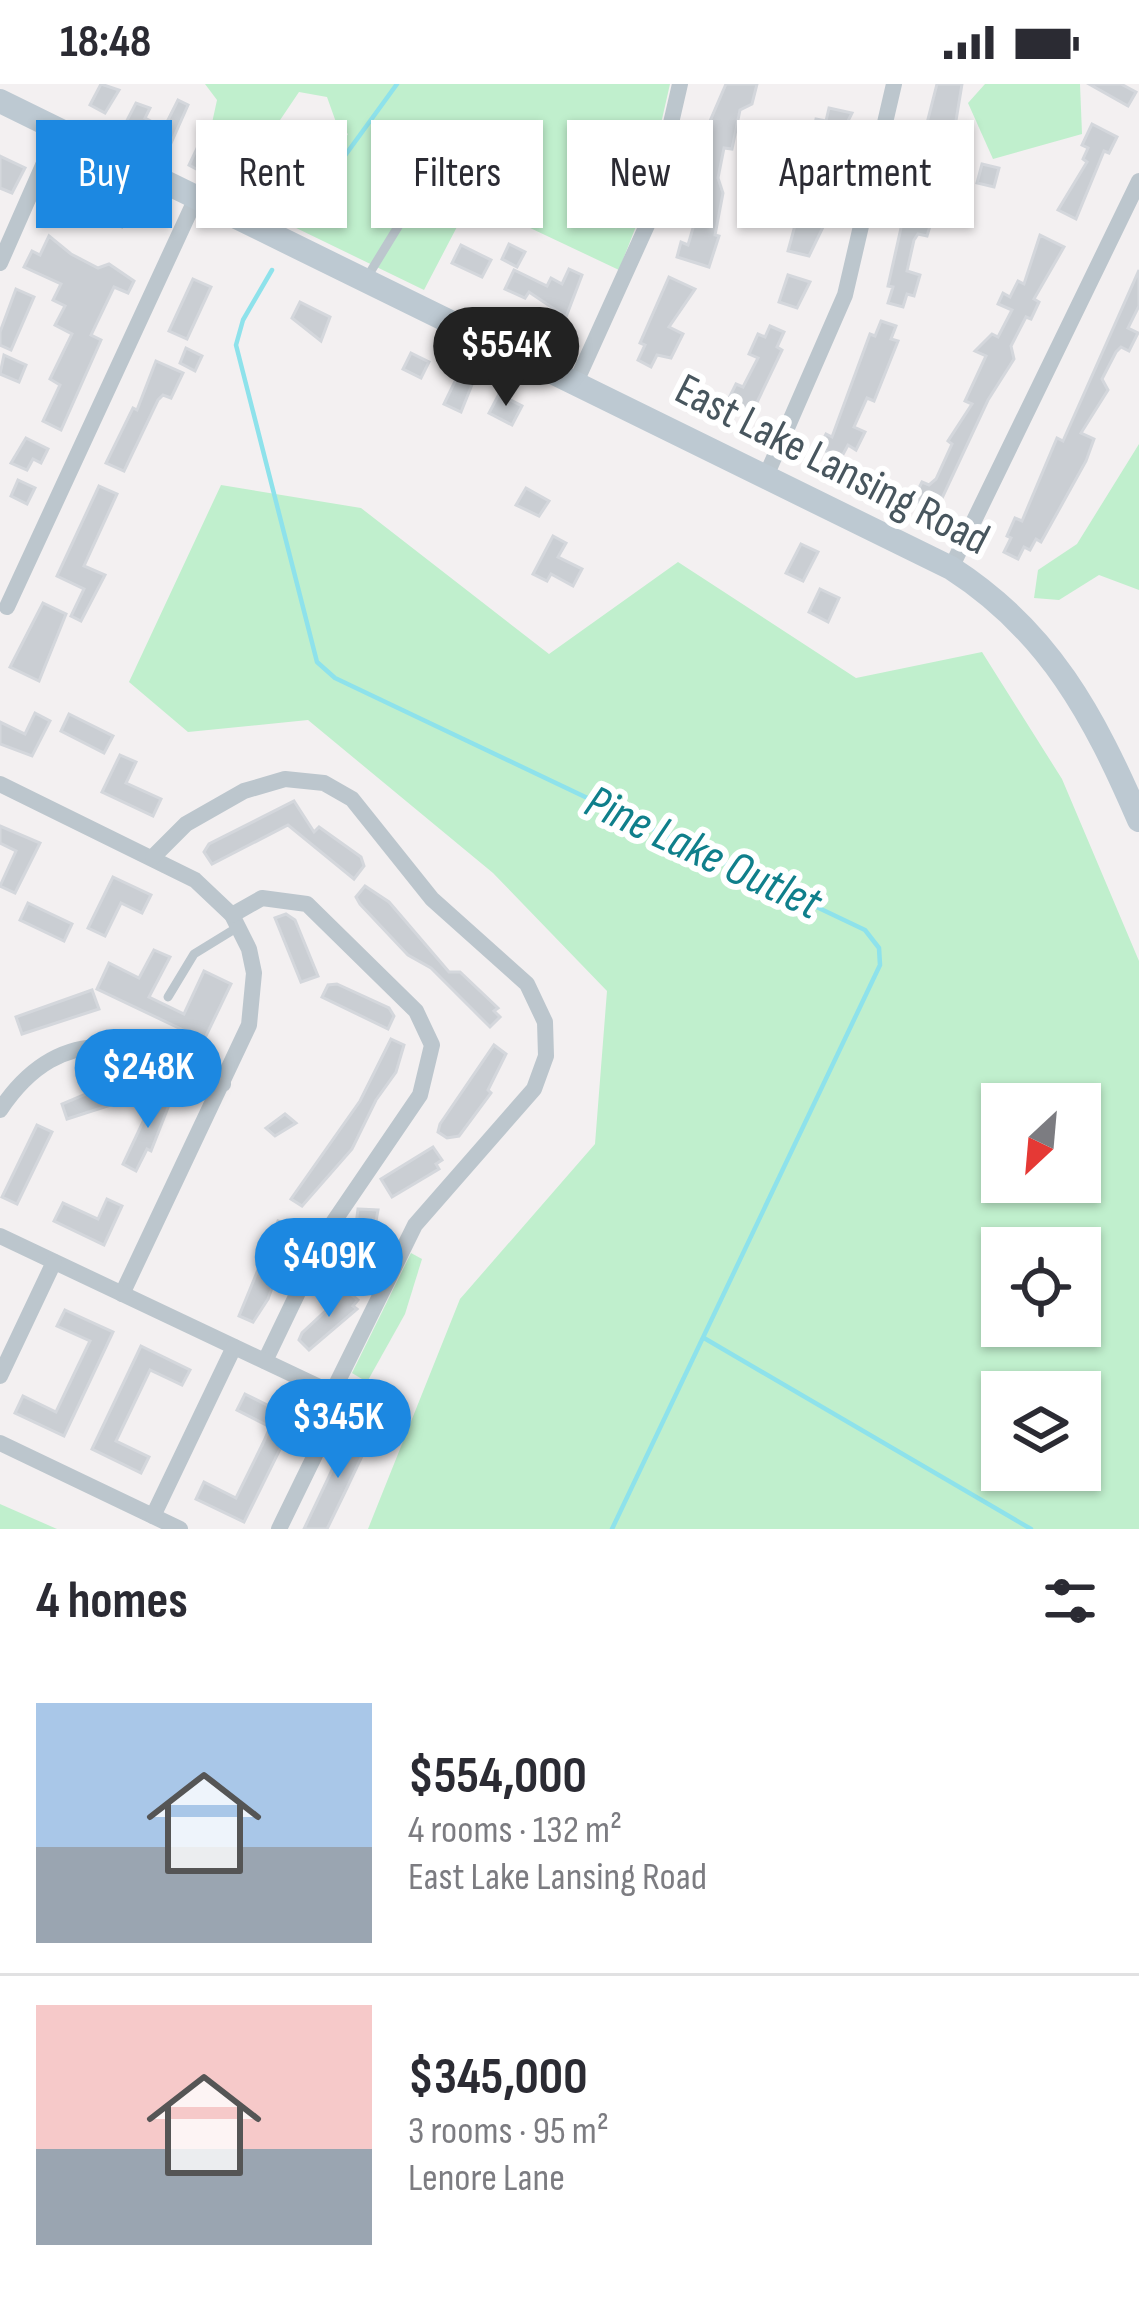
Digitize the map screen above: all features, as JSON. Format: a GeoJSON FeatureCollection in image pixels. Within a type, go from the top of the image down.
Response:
{"type":"FeatureCollection","features":[{"type":"Feature","properties":{"kind":"street"},"geometry":{"type":"LineString","coordinates":[[576,382],[648,223],[680,84]]}},
{"type":"Feature","properties":{"kind":"street"},"geometry":{"type":"LineString","coordinates":[[766,476],[845,295],[894,84]]}},
{"type":"Feature","properties":{"kind":"street","name":"East Lake Lansing Road"},"geometry":{"type":"LineString","coordinates":[[0,100],[41,120]]}},
{"type":"Feature","properties":{"kind":"street"},"geometry":{"type":"LineString","coordinates":[[0,263],[36,181]]}},
{"type":"Feature","properties":{"kind":"street"},"geometry":{"type":"LineString","coordinates":[[952,568],[1139,181]]}},
{"type":"Feature","properties":{"kind":"street"},"geometry":{"type":"LineString","coordinates":[[8,607],[196,198]]}},
{"type":"Feature","properties":{"kind":"street","name":"East Lake Lansing Road"},"geometry":{"type":"LineString","coordinates":[[262,228],[952,568],[1000,601],[1054,658],[1099,729],[1139,820]]}},
{"type":"Feature","properties":{"kind":"street"},"geometry":{"type":"LineString","coordinates":[[0,584],[24,574]]}},
{"type":"Feature","properties":{"kind":"street"},"geometry":{"type":"LineString","coordinates":[[153,857],[186,824],[244,791],[285,779],[324,783],[352,799],[432,898],[527,984],[545,1022],[545,1056],[534,1089],[416,1225],[332,1393],[335,1414],[279,1529]]}},
{"type":"Feature","properties":{"kind":"street"},"geometry":{"type":"LineString","coordinates":[[0,784],[195,880],[235,921],[249,949],[254,1001],[224,1084],[122,1294]]}},
{"type":"Feature","properties":{"kind":"street"},"geometry":{"type":"LineString","coordinates":[[235,921],[262,898],[307,904],[416,1011],[432,1045],[420,1095],[328,1230],[265,1361]]}},
{"type":"Feature","properties":{"kind":"street"},"geometry":{"type":"LineString","coordinates":[[0,1110],[43,1065],[64,1053],[106,1044],[172,1059],[224,1084]]}},
{"type":"Feature","properties":{"kind":"street"},"geometry":{"type":"LineString","coordinates":[[0,1236],[332,1393]]}},
{"type":"Feature","properties":{"kind":"street"},"geometry":{"type":"LineString","coordinates":[[0,1376],[54,1262]]}},
{"type":"Feature","properties":{"kind":"street"},"geometry":{"type":"LineString","coordinates":[[154,1516],[234,1347]]}},
{"type":"Feature","properties":{"kind":"street"},"geometry":{"type":"LineString","coordinates":[[0,1443],[180,1529]]}},
{"type":"Feature","properties":{"kind":"lane"},"geometry":{"type":"LineString","coordinates":[[366,279],[397,228]]}},
{"type":"Feature","properties":{"kind":"lane"},"geometry":{"type":"LineString","coordinates":[[168,997],[194,954],[235,921]]}},
{"type":"Feature","properties":{"kind":"green space"},"geometry":{"type":"Polygon","coordinates":[[[205,84],[670,84],[662,120],[567,120],[567,228],[635,228],[619,270],[530,228],[543,228],[543,120],[371,120],[371,228],[456,228],[424,290],[296,228],[347,228],[347,120],[335,120],[327,97],[299,92],[280,120],[213,120],[217,100],[205,84]]]}},
{"type":"Feature","properties":{"kind":"green space"},"geometry":{"type":"Polygon","coordinates":[[[985,84],[1080,84],[1082,134],[993,159],[968,103],[985,84]]]}},
{"type":"Feature","properties":{"kind":"green space"},"geometry":{"type":"Polygon","coordinates":[[[1139,444],[1139,590],[1099,575],[1059,600],[1034,598],[1038,570],[1077,544],[1139,444]]]}},
{"type":"Feature","properties":{"kind":"green space"},"geometry":{"type":"Polygon","coordinates":[[[221,485],[361,508],[549,654],[678,562],[856,678],[982,652],[1062,779],[1139,961],[1139,1529],[368,1529],[460,1299],[595,1144],[607,991],[493,873],[308,720],[188,732],[129,682],[221,485]]]}},
{"type":"Feature","properties":{"kind":"green space"},"geometry":{"type":"Polygon","coordinates":[[[411,1253],[422,1259],[405,1314],[367,1382],[352,1373],[411,1253]]]}},
{"type":"Feature","properties":{"kind":"green space"},"geometry":{"type":"Polygon","coordinates":[[[0,1504],[57,1529],[0,1529],[0,1504]]]}},
{"type":"Feature","properties":{"kind":"building"},"geometry":{"type":"Polygon","coordinates":[[[101,84],[119,90],[105,113],[90,105],[101,84]]]}},
{"type":"Feature","properties":{"kind":"building"},"geometry":{"type":"Polygon","coordinates":[[[726,84],[757,84],[752,104],[740,110],[732,149],[724,148],[718,178],[723,193],[715,235],[719,236],[709,267],[677,257],[681,242],[688,245],[693,228],[713,228],[710,120],[726,84]]]}},
{"type":"Feature","properties":{"kind":"building"},"geometry":{"type":"Polygon","coordinates":[[[937,84],[962,84],[956,120],[928,120],[937,84]]]}},
{"type":"Feature","properties":{"kind":"building"},"geometry":{"type":"Polygon","coordinates":[[[1089,84],[1121,84],[1136,92],[1128,106],[1089,84]]]}},
{"type":"Feature","properties":{"kind":"building"},"geometry":{"type":"Polygon","coordinates":[[[178,100],[188,105],[172,141],[172,120],[168,120],[178,100]]]}},
{"type":"Feature","properties":{"kind":"building"},"geometry":{"type":"Polygon","coordinates":[[[136,103],[150,108],[145,118],[149,120],[127,120],[136,103]]]}},
{"type":"Feature","properties":{"kind":"building"},"geometry":{"type":"Polygon","coordinates":[[[829,108],[852,113],[848,120],[826,120],[829,108]]]}},
{"type":"Feature","properties":{"kind":"building"},"geometry":{"type":"Polygon","coordinates":[[[1092,124],[1117,137],[1109,153],[1104,151],[1076,219],[1058,210],[1087,162],[1083,159],[1088,148],[1082,145],[1092,124]]]}},
{"type":"Feature","properties":{"kind":"building"},"geometry":{"type":"Polygon","coordinates":[[[0,156],[25,168],[12,193],[0,188],[0,156]]]}},
{"type":"Feature","properties":{"kind":"building"},"geometry":{"type":"Polygon","coordinates":[[[982,164],[999,168],[994,187],[977,183],[982,164]]]}},
{"type":"Feature","properties":{"kind":"building"},"geometry":{"type":"Polygon","coordinates":[[[794,228],[823,228],[809,256],[788,251],[794,228]]]}},
{"type":"Feature","properties":{"kind":"building"},"geometry":{"type":"Polygon","coordinates":[[[901,228],[929,228],[927,236],[918,234],[914,240],[907,271],[920,275],[914,296],[907,294],[903,307],[888,303],[893,287],[888,286],[901,228]]]}},
{"type":"Feature","properties":{"kind":"building"},"geometry":{"type":"Polygon","coordinates":[[[1040,235],[1064,247],[1034,299],[1039,302],[1031,319],[1026,317],[1011,346],[1014,359],[988,400],[936,511],[913,500],[922,482],[929,485],[936,479],[952,444],[948,441],[972,404],[965,401],[986,356],[975,351],[992,334],[998,337],[1012,310],[998,304],[1003,293],[1010,297],[1018,281],[1024,284],[1040,235]]]}},
{"type":"Feature","properties":{"kind":"building"},"geometry":{"type":"Polygon","coordinates":[[[49,236],[71,254],[98,268],[109,264],[134,281],[128,293],[114,287],[91,335],[101,340],[61,430],[43,421],[60,385],[50,379],[72,334],[55,325],[65,306],[53,300],[61,284],[24,267],[32,251],[40,255],[49,236]]]}},
{"type":"Feature","properties":{"kind":"building"},"geometry":{"type":"Polygon","coordinates":[[[509,244],[525,252],[517,267],[502,259],[509,244]]]}},
{"type":"Feature","properties":{"kind":"building"},"geometry":{"type":"Polygon","coordinates":[[[461,245],[491,260],[482,277],[452,263],[461,245]]]}},
{"type":"Feature","properties":{"kind":"building"},"geometry":{"type":"Polygon","coordinates":[[[569,269],[582,275],[566,317],[529,292],[525,298],[505,289],[514,270],[547,286],[551,278],[562,284],[569,269]]]}},
{"type":"Feature","properties":{"kind":"building"},"geometry":{"type":"Polygon","coordinates":[[[1139,270],[1139,306],[1128,328],[1138,333],[1129,351],[1121,347],[1116,352],[1102,379],[1108,390],[1081,433],[1094,439],[1086,461],[1041,542],[1036,539],[1030,550],[1024,547],[1018,559],[1004,552],[1011,538],[1007,536],[1015,518],[1022,521],[1057,438],[1063,441],[1139,270]]]}},
{"type":"Feature","properties":{"kind":"building"},"geometry":{"type":"Polygon","coordinates":[[[788,275],[810,282],[797,308],[779,302],[788,275]]]}},
{"type":"Feature","properties":{"kind":"building"},"geometry":{"type":"Polygon","coordinates":[[[669,277],[695,289],[669,327],[683,334],[671,358],[657,355],[651,367],[638,360],[645,345],[640,343],[669,277]]]}},
{"type":"Feature","properties":{"kind":"building"},"geometry":{"type":"Polygon","coordinates":[[[193,279],[211,287],[187,339],[169,331],[193,279]]]}},
{"type":"Feature","properties":{"kind":"building"},"geometry":{"type":"Polygon","coordinates":[[[16,289],[34,297],[11,350],[0,345],[0,332],[16,289]]]}},
{"type":"Feature","properties":{"kind":"building"},"geometry":{"type":"Polygon","coordinates":[[[300,302],[330,317],[321,341],[292,318],[300,302]]]}},
{"type":"Feature","properties":{"kind":"building"},"geometry":{"type":"Polygon","coordinates":[[[881,321],[896,326],[891,339],[898,341],[874,401],[867,398],[854,427],[865,432],[856,450],[848,445],[841,458],[819,448],[826,434],[832,437],[870,334],[875,336],[881,321]]]}},
{"type":"Feature","properties":{"kind":"building"},"geometry":{"type":"Polygon","coordinates":[[[770,326],[784,332],[777,347],[782,350],[750,417],[726,404],[736,384],[743,387],[758,358],[749,354],[758,334],[765,337],[770,326]]]}},
{"type":"Feature","properties":{"kind":"building"},"geometry":{"type":"Polygon","coordinates":[[[186,348],[202,356],[195,371],[180,363],[186,348]]]}},
{"type":"Feature","properties":{"kind":"building"},"geometry":{"type":"Polygon","coordinates":[[[411,353],[429,362],[421,378],[403,369],[411,353]]]}},
{"type":"Feature","properties":{"kind":"building"},"geometry":{"type":"Polygon","coordinates":[[[4,355],[26,365],[19,382],[0,374],[4,355]]]}},
{"type":"Feature","properties":{"kind":"building"},"geometry":{"type":"Polygon","coordinates":[[[156,361],[183,373],[171,398],[163,395],[158,400],[124,471],[106,463],[133,408],[137,410],[156,361]]]}},
{"type":"Feature","properties":{"kind":"building"},"geometry":{"type":"Polygon","coordinates":[[[458,375],[473,382],[461,412],[444,404],[458,375]]]}},
{"type":"Feature","properties":{"kind":"building"},"geometry":{"type":"Polygon","coordinates":[[[499,394],[522,406],[512,425],[489,413],[499,394]]]}},
{"type":"Feature","properties":{"kind":"building"},"geometry":{"type":"Polygon","coordinates":[[[26,438],[48,449],[41,463],[33,459],[27,470],[11,463],[26,438]]]}},
{"type":"Feature","properties":{"kind":"building"},"geometry":{"type":"Polygon","coordinates":[[[18,480],[35,488],[27,504],[11,496],[18,480]]]}},
{"type":"Feature","properties":{"kind":"building"},"geometry":{"type":"Polygon","coordinates":[[[99,486],[117,494],[84,566],[105,575],[81,621],[71,616],[84,589],[57,576],[99,486]]]}},
{"type":"Feature","properties":{"kind":"building"},"geometry":{"type":"Polygon","coordinates":[[[526,488],[549,501],[539,516],[516,505],[526,488]]]}},
{"type":"Feature","properties":{"kind":"building"},"geometry":{"type":"Polygon","coordinates":[[[553,536],[566,543],[558,557],[582,569],[573,586],[551,574],[547,581],[533,574],[553,536]]]}},
{"type":"Feature","properties":{"kind":"building"},"geometry":{"type":"Polygon","coordinates":[[[801,544],[818,552],[803,581],[786,573],[801,544]]]}},
{"type":"Feature","properties":{"kind":"building"},"geometry":{"type":"Polygon","coordinates":[[[820,589],[839,598],[828,622],[809,612],[820,589]]]}},
{"type":"Feature","properties":{"kind":"building"},"geometry":{"type":"Polygon","coordinates":[[[43,603],[66,614],[39,681],[10,667],[43,603]]]}},
{"type":"Feature","properties":{"kind":"building"},"geometry":{"type":"Polygon","coordinates":[[[35,713],[50,721],[32,756],[0,744],[0,722],[25,734],[35,713]]]}},
{"type":"Feature","properties":{"kind":"building"},"geometry":{"type":"Polygon","coordinates":[[[69,714],[113,736],[104,753],[61,731],[69,714]]]}},
{"type":"Feature","properties":{"kind":"building"},"geometry":{"type":"Polygon","coordinates":[[[120,755],[136,762],[126,783],[161,799],[153,816],[102,792],[120,755]]]}},
{"type":"Feature","properties":{"kind":"building"},"geometry":{"type":"Polygon","coordinates":[[[294,801],[314,832],[319,827],[361,857],[364,866],[354,879],[288,825],[212,864],[204,852],[209,844],[294,801]]]}},
{"type":"Feature","properties":{"kind":"building"},"geometry":{"type":"Polygon","coordinates":[[[0,826],[40,843],[15,893],[0,886],[16,851],[0,843],[0,826]]]}},
{"type":"Feature","properties":{"kind":"building"},"geometry":{"type":"Polygon","coordinates":[[[113,877],[151,895],[142,913],[121,903],[105,936],[88,928],[113,877]]]}},
{"type":"Feature","properties":{"kind":"building"},"geometry":{"type":"Polygon","coordinates":[[[365,886],[389,902],[449,972],[460,972],[498,1008],[494,1011],[500,1017],[490,1027],[431,968],[408,955],[360,904],[356,897],[365,886]]]}},
{"type":"Feature","properties":{"kind":"building"},"geometry":{"type":"Polygon","coordinates":[[[28,903],[72,924],[64,941],[20,920],[28,903]]]}},
{"type":"Feature","properties":{"kind":"building"},"geometry":{"type":"Polygon","coordinates":[[[286,914],[295,920],[318,976],[301,982],[275,918],[286,914]]]}},
{"type":"Feature","properties":{"kind":"building"},"geometry":{"type":"Polygon","coordinates":[[[154,950],[170,957],[149,997],[184,1014],[204,971],[231,984],[204,1040],[97,989],[109,963],[139,978],[154,950]]]}},
{"type":"Feature","properties":{"kind":"building"},"geometry":{"type":"Polygon","coordinates":[[[337,984],[389,1008],[394,1016],[388,1029],[322,997],[328,985],[337,984]]]}},
{"type":"Feature","properties":{"kind":"building"},"geometry":{"type":"Polygon","coordinates":[[[92,990],[99,1009],[22,1034],[16,1017],[92,990]]]}},
{"type":"Feature","properties":{"kind":"building"},"geometry":{"type":"Polygon","coordinates":[[[391,1039],[404,1045],[396,1072],[352,1149],[302,1206],[291,1199],[360,1101],[391,1039]]]}},
{"type":"Feature","properties":{"kind":"building"},"geometry":{"type":"Polygon","coordinates":[[[494,1045],[506,1054],[488,1090],[491,1093],[459,1136],[447,1138],[438,1132],[440,1124],[494,1045]]]}},
{"type":"Feature","properties":{"kind":"building"},"geometry":{"type":"Polygon","coordinates":[[[114,1082],[120,1102],[67,1119],[62,1104],[114,1082]]]}},
{"type":"Feature","properties":{"kind":"building"},"geometry":{"type":"Polygon","coordinates":[[[157,1092],[171,1100],[151,1151],[147,1149],[136,1171],[123,1164],[157,1092]]]}},
{"type":"Feature","properties":{"kind":"building"},"geometry":{"type":"Polygon","coordinates":[[[285,1114],[296,1123],[275,1136],[266,1128],[285,1114]]]}},
{"type":"Feature","properties":{"kind":"building"},"geometry":{"type":"Polygon","coordinates":[[[37,1125],[52,1132],[17,1204],[2,1197],[37,1125]]]}},
{"type":"Feature","properties":{"kind":"building"},"geometry":{"type":"Polygon","coordinates":[[[433,1147],[442,1160],[436,1164],[439,1169],[392,1197],[381,1179],[433,1147]]]}},
{"type":"Feature","properties":{"kind":"building"},"geometry":{"type":"Polygon","coordinates":[[[107,1199],[122,1206],[104,1245],[54,1221],[63,1203],[98,1219],[107,1199]]]}},
{"type":"Feature","properties":{"kind":"building"},"geometry":{"type":"Polygon","coordinates":[[[358,1209],[378,1210],[366,1279],[352,1278],[350,1270],[358,1209]]]}},
{"type":"Feature","properties":{"kind":"building"},"geometry":{"type":"Polygon","coordinates":[[[278,1221],[290,1226],[291,1235],[268,1299],[253,1322],[239,1316],[278,1221]]]}},
{"type":"Feature","properties":{"kind":"building"},"geometry":{"type":"Polygon","coordinates":[[[347,1291],[358,1300],[353,1306],[357,1309],[309,1350],[299,1340],[302,1333],[347,1291]]]}},
{"type":"Feature","properties":{"kind":"building"},"geometry":{"type":"Polygon","coordinates":[[[65,1310],[113,1332],[64,1436],[15,1413],[23,1396],[56,1412],[90,1341],[57,1326],[65,1310]]]}},
{"type":"Feature","properties":{"kind":"building"},"geometry":{"type":"Polygon","coordinates":[[[141,1346],[190,1370],[182,1385],[150,1370],[116,1441],[149,1457],[141,1473],[92,1449],[141,1346]]]}},
{"type":"Feature","properties":{"kind":"building"},"geometry":{"type":"Polygon","coordinates":[[[245,1394],[295,1419],[244,1522],[196,1499],[204,1482],[236,1498],[264,1441],[270,1427],[237,1410],[245,1394]]]}},
{"type":"Feature","properties":{"kind":"building"},"geometry":{"type":"Polygon","coordinates":[[[352,1428],[371,1437],[345,1492],[327,1529],[304,1529],[352,1428]]]}},
{"type":"Feature","properties":{"kind":"waterway","name":"Pine Lake Outlet"},"geometry":{"type":"LineString","coordinates":[[347,153],[397,84]]}},
{"type":"Feature","properties":{"kind":"waterway","name":"Pine Lake Outlet"},"geometry":{"type":"LineString","coordinates":[[272,270],[243,320],[236,345],[317,662],[335,678],[865,930],[879,948],[880,965],[612,1529]]}},
{"type":"Feature","properties":{"kind":"waterway"},"geometry":{"type":"LineString","coordinates":[[704,1338],[1031,1529]]}}]}
